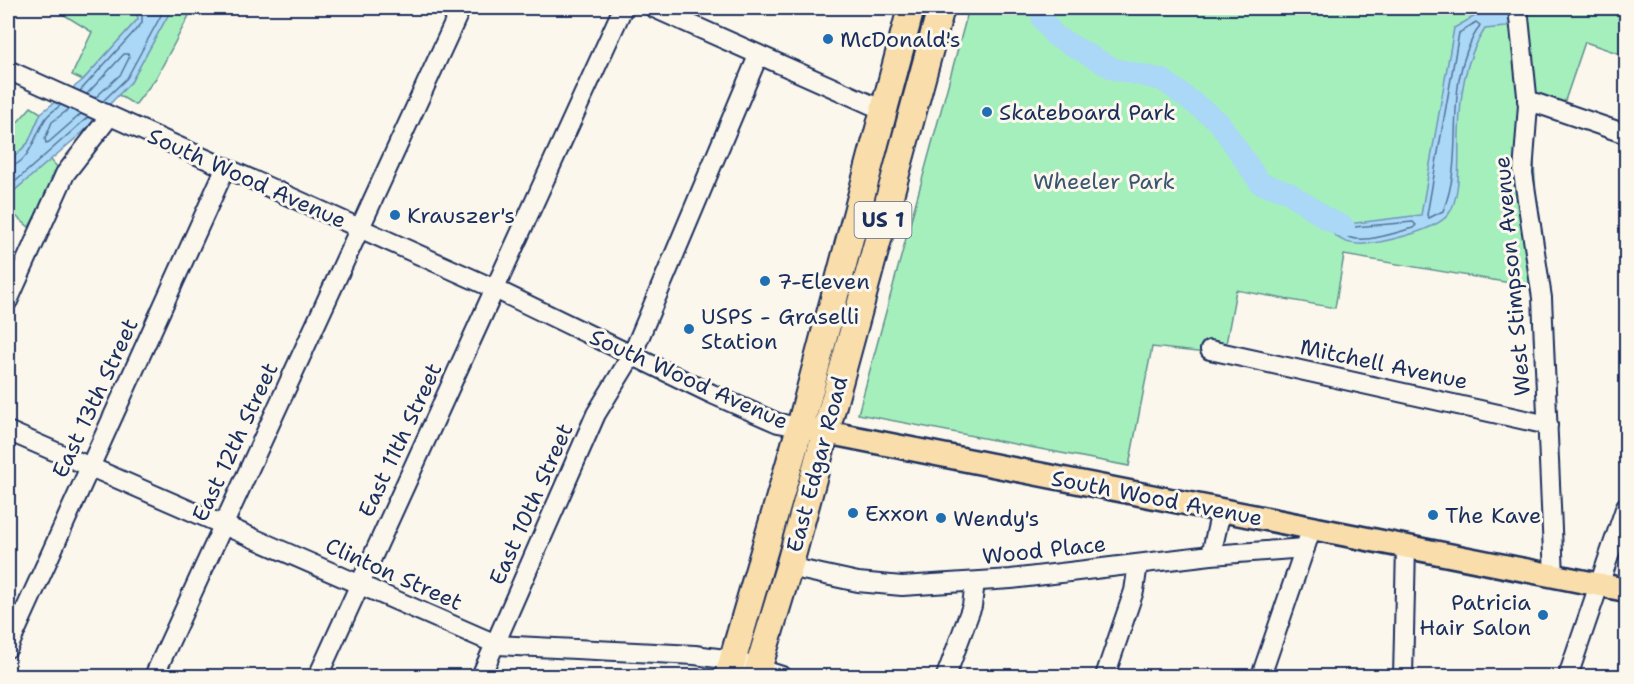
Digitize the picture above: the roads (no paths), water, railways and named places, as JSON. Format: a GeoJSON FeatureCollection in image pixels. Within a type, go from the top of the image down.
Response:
{"type":"FeatureCollection","features":[{"type":"Feature","properties":{"kind":"highway","name":"East Edgar Road"},"geometry":{"type":"LineString","coordinates":[[730,668],[800,427],[911,8]]}},
{"type":"Feature","properties":{"kind":"highway","name":"East Edgar Road"},"geometry":{"type":"LineString","coordinates":[[766,674],[789,567],[941,8]]}},
{"type":"Feature","properties":{"kind":"main road","name":"South Wood Avenue"},"geometry":{"type":"LineString","coordinates":[[800,427],[1221,511],[1308,538],[1406,547],[1626,590]]}},
{"type":"Feature","properties":{"kind":"street","name":"East 12th Street"},"geometry":{"type":"LineString","coordinates":[[154,676],[461,8]]}},
{"type":"Feature","properties":{"kind":"street","name":"East 11th Street"},"geometry":{"type":"LineString","coordinates":[[318,676],[623,8]]}},
{"type":"Feature","properties":{"kind":"street"},"geometry":{"type":"LineString","coordinates":[[654,8],[884,110]]}},
{"type":"Feature","properties":{"kind":"street","name":"West Stimpson Avenue"},"geometry":{"type":"LineString","coordinates":[[1519,14],[1527,100],[1523,173],[1542,298],[1554,576]]}},
{"type":"Feature","properties":{"kind":"street","name":"East 10th Street"},"geometry":{"type":"LineString","coordinates":[[481,676],[596,414],[632,355],[758,56]]}},
{"type":"Feature","properties":{"kind":"street","name":"South Wood Avenue"},"geometry":{"type":"LineString","coordinates":[[8,70],[495,289],[778,423],[800,427]]}},
{"type":"Feature","properties":{"kind":"street"},"geometry":{"type":"LineString","coordinates":[[1527,100],[1626,134]]}},
{"type":"Feature","properties":{"kind":"street"},"geometry":{"type":"LineString","coordinates":[[8,301],[65,174],[106,116]]}},
{"type":"Feature","properties":{"kind":"street","name":"East 13th Street"},"geometry":{"type":"LineString","coordinates":[[8,648],[14,615],[90,466],[226,167]]}},
{"type":"Feature","properties":{"kind":"street","name":"Mitchell Avenue"},"geometry":{"type":"LineString","coordinates":[[1210,350],[1548,425]]}},
{"type":"Feature","properties":{"kind":"street","name":"Clinton Street"},"geometry":{"type":"LineString","coordinates":[[8,431],[495,644],[695,655],[730,668],[766,674]]}},
{"type":"Feature","properties":{"kind":"street"},"geometry":{"type":"LineString","coordinates":[[1568,676],[1626,506]]}},
{"type":"Feature","properties":{"kind":"street"},"geometry":{"type":"LineString","coordinates":[[1211,555],[1221,511]]}},
{"type":"Feature","properties":{"kind":"street"},"geometry":{"type":"LineString","coordinates":[[1261,676],[1308,538]]}},
{"type":"Feature","properties":{"kind":"street","name":"Wood Place"},"geometry":{"type":"LineString","coordinates":[[789,567],[858,582],[891,586],[975,582],[1211,555],[1308,538]]}},
{"type":"Feature","properties":{"kind":"street"},"geometry":{"type":"LineString","coordinates":[[1403,676],[1406,547]]}},
{"type":"Feature","properties":{"kind":"street"},"geometry":{"type":"LineString","coordinates":[[1105,676],[1134,591],[1137,564]]}},
{"type":"Feature","properties":{"kind":"street"},"geometry":{"type":"LineString","coordinates":[[946,676],[972,606],[975,582]]}},
{"type":"Feature","properties":{"kind":"water"},"geometry":{"type":"Polygon","coordinates":[[[136,8],[172,8],[131,82],[83,132],[8,196],[8,163],[28,143],[41,113],[83,80],[138,19],[136,8]]]}},
{"type":"Feature","properties":{"kind":"water"},"geometry":{"type":"Polygon","coordinates":[[[1489,8],[1536,8],[1505,27],[1485,29],[1472,53],[1464,79],[1457,187],[1448,215],[1435,225],[1416,233],[1380,242],[1350,243],[1335,236],[1317,212],[1348,224],[1421,215],[1454,28],[1489,8]]]}},
{"type":"Feature","properties":{"kind":"waterway"},"geometry":{"type":"LineString","coordinates":[[1040,8],[1043,20],[1055,36],[1114,69],[1163,80],[1219,122],[1260,183],[1288,192],[1327,219],[1344,227]]}},
{"type":"Feature","properties":{"kind":"place","name":"McDonald's"},"geometry":{"type":"Point","coordinates":[828,39]}},
{"type":"Feature","properties":{"kind":"place","name":"Skateboard Park"},"geometry":{"type":"Point","coordinates":[987,112]}},
{"type":"Feature","properties":{"kind":"place","name":"Krauszer's"},"geometry":{"type":"Point","coordinates":[395,215]}},
{"type":"Feature","properties":{"kind":"place","name":"7-Eleven"},"geometry":{"type":"Point","coordinates":[765,281]}},
{"type":"Feature","properties":{"kind":"place","name":"USPS - Graselli Station"},"geometry":{"type":"Point","coordinates":[689,329]}},
{"type":"Feature","properties":{"kind":"place","name":"Exxon"},"geometry":{"type":"Point","coordinates":[853,513]}},
{"type":"Feature","properties":{"kind":"place","name":"The Kave"},"geometry":{"type":"Point","coordinates":[1433,515]}},
{"type":"Feature","properties":{"kind":"place","name":"Wendy's"},"geometry":{"type":"Point","coordinates":[941,518]}},
{"type":"Feature","properties":{"kind":"place","name":"Patricia Hair Salon"},"geometry":{"type":"Point","coordinates":[1543,615]}},
{"type":"Feature","properties":{"kind":"park label","name":"Wheeler Park"},"geometry":{"type":"Point","coordinates":[1104,181]}}]}
